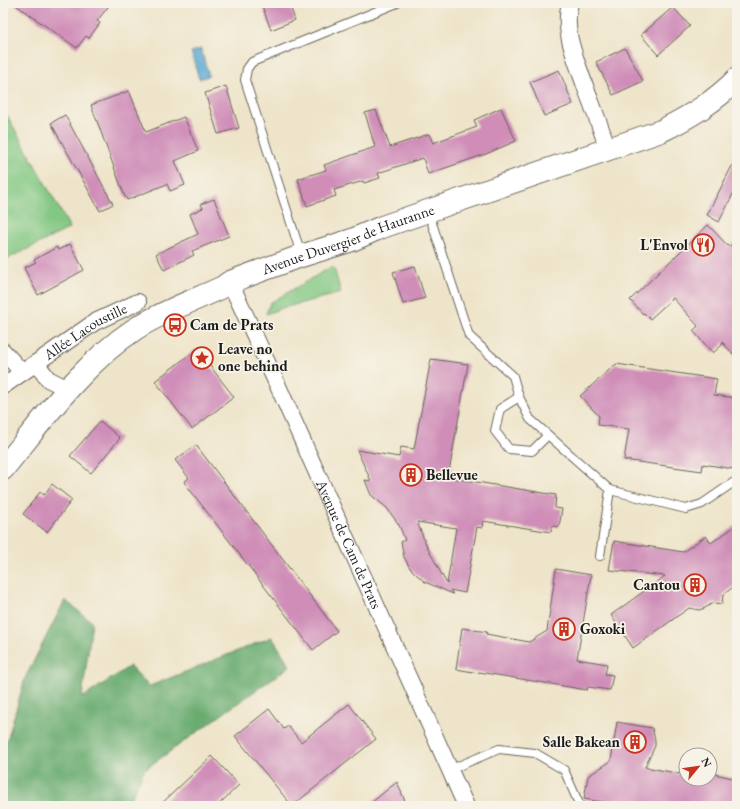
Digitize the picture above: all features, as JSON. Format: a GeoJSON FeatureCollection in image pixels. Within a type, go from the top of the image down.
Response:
{"type":"FeatureCollection","features":[{"type":"Feature","properties":{"kind":"main road","name":"Avenue Duvergier de Hauranne"},"geometry":{"type":"LineString","coordinates":[[3,469],[68,389],[99,359],[134,330],[173,308],[223,287],[230,282],[301,256],[352,240],[382,227],[661,131],[691,116],[708,105],[737,79]]}},
{"type":"Feature","properties":{"kind":"street"},"geometry":{"type":"LineString","coordinates":[[570,3],[568,9],[567,26],[570,44],[608,149]]}},
{"type":"Feature","properties":{"kind":"street","name":"Avenue de Cam de Prats"},"geometry":{"type":"LineString","coordinates":[[230,282],[466,806]]}},
{"type":"Feature","properties":{"kind":"street","name":"Allée Lacoustille"},"geometry":{"type":"LineString","coordinates":[[3,386],[95,322],[138,302]]}},
{"type":"Feature","properties":{"kind":"street"},"geometry":{"type":"LineString","coordinates":[[3,351],[22,372]]}},
{"type":"Feature","properties":{"kind":"street","name":"Allée Lacoustille"},"geometry":{"type":"LineString","coordinates":[[36,363],[48,379],[68,389]]}},
{"type":"Feature","properties":{"kind":"lane"},"geometry":{"type":"LineString","coordinates":[[301,256],[245,80],[247,69],[252,62],[397,3]]}},
{"type":"Feature","properties":{"kind":"lane"},"geometry":{"type":"LineString","coordinates":[[428,211],[468,336],[513,376],[520,397],[530,419],[610,490],[686,509],[702,504],[737,480]]}},
{"type":"Feature","properties":{"kind":"lane"},"geometry":{"type":"LineString","coordinates":[[520,397],[500,408],[495,431],[509,449],[532,451],[548,435]]}},
{"type":"Feature","properties":{"kind":"lane"},"geometry":{"type":"LineString","coordinates":[[600,556],[610,490]]}},
{"type":"Feature","properties":{"kind":"lane"},"geometry":{"type":"LineString","coordinates":[[450,770],[499,749],[535,753],[564,770],[580,806]]}},
{"type":"Feature","properties":{"kind":"green space"},"geometry":{"type":"Polygon","coordinates":[[[3,108],[70,228],[3,261],[3,108]]]}},
{"type":"Feature","properties":{"kind":"green space"},"geometry":{"type":"Polygon","coordinates":[[[331,267],[334,268],[341,293],[282,308],[266,314],[270,303],[331,267]]]}},
{"type":"Feature","properties":{"kind":"green space"},"geometry":{"type":"Polygon","coordinates":[[[65,600],[92,622],[82,698],[130,666],[150,686],[272,637],[290,666],[144,770],[128,806],[3,806],[3,743],[7,741],[25,678],[65,600]]]}},
{"type":"Feature","properties":{"kind":"water"},"geometry":{"type":"Polygon","coordinates":[[[201,49],[209,76],[199,79],[191,52],[201,49]]]}},
{"type":"Feature","properties":{"kind":"building"},"geometry":{"type":"Polygon","coordinates":[[[13,3],[111,3],[97,21],[100,23],[89,38],[86,36],[77,48],[13,3]]]}},
{"type":"Feature","properties":{"kind":"building"},"geometry":{"type":"Polygon","coordinates":[[[261,3],[289,3],[295,20],[271,30],[261,3]]]}},
{"type":"Feature","properties":{"kind":"building"},"geometry":{"type":"Polygon","coordinates":[[[673,7],[690,26],[658,55],[641,35],[673,7]]]}},
{"type":"Feature","properties":{"kind":"building"},"geometry":{"type":"Polygon","coordinates":[[[625,48],[643,81],[613,95],[596,62],[625,48]]]}},
{"type":"Feature","properties":{"kind":"building"},"geometry":{"type":"Polygon","coordinates":[[[559,70],[573,104],[544,116],[530,82],[559,70]]]}},
{"type":"Feature","properties":{"kind":"building"},"geometry":{"type":"Polygon","coordinates":[[[226,86],[239,128],[218,134],[205,93],[226,86]]]}},
{"type":"Feature","properties":{"kind":"building"},"geometry":{"type":"Polygon","coordinates":[[[129,91],[146,132],[184,117],[198,151],[175,161],[185,185],[170,191],[167,184],[127,200],[125,197],[91,105],[129,91]]]}},
{"type":"Feature","properties":{"kind":"building"},"geometry":{"type":"Polygon","coordinates":[[[501,108],[516,141],[486,154],[428,174],[423,158],[378,173],[380,178],[364,183],[363,181],[334,190],[336,196],[307,206],[298,179],[326,170],[324,165],[375,147],[365,113],[376,110],[390,147],[429,134],[433,143],[477,127],[474,120],[501,108]]]}},
{"type":"Feature","properties":{"kind":"building"},"geometry":{"type":"Polygon","coordinates":[[[65,115],[113,204],[100,211],[51,123],[65,115]]]}},
{"type":"Feature","properties":{"kind":"building"},"geometry":{"type":"Polygon","coordinates":[[[737,156],[737,186],[719,222],[707,215],[737,156]]]}},
{"type":"Feature","properties":{"kind":"building"},"geometry":{"type":"Polygon","coordinates":[[[214,199],[229,236],[192,251],[194,255],[164,270],[156,254],[198,234],[190,214],[203,208],[201,204],[214,199]]]}},
{"type":"Feature","properties":{"kind":"building"},"geometry":{"type":"Polygon","coordinates":[[[708,225],[729,247],[737,240],[737,358],[722,342],[722,345],[713,353],[693,331],[698,326],[673,298],[650,319],[630,300],[708,225]]]}},
{"type":"Feature","properties":{"kind":"building"},"geometry":{"type":"Polygon","coordinates":[[[70,244],[84,270],[38,295],[24,268],[36,262],[34,260],[57,247],[58,250],[70,244]]]}},
{"type":"Feature","properties":{"kind":"building"},"geometry":{"type":"Polygon","coordinates":[[[415,266],[425,298],[403,304],[393,272],[415,266]]]}},
{"type":"Feature","properties":{"kind":"building"},"geometry":{"type":"Polygon","coordinates":[[[197,349],[234,397],[192,429],[155,381],[197,349]]]}},
{"type":"Feature","properties":{"kind":"building","name":"Bellevue"},"geometry":{"type":"Polygon","coordinates":[[[431,359],[468,364],[449,472],[453,473],[452,478],[556,495],[555,508],[562,509],[559,527],[552,526],[551,532],[483,521],[482,528],[477,527],[465,593],[450,590],[453,594],[425,582],[410,568],[404,557],[401,542],[405,540],[399,525],[387,508],[371,495],[365,480],[371,481],[357,450],[399,457],[401,447],[414,449],[431,359]],[[417,522],[427,547],[447,584],[456,528],[417,522]]]}},
{"type":"Feature","properties":{"kind":"building"},"geometry":{"type":"Polygon","coordinates":[[[616,364],[717,379],[714,395],[737,398],[737,445],[733,469],[703,464],[702,471],[624,460],[629,429],[598,425],[599,416],[580,396],[616,364]]]}},
{"type":"Feature","properties":{"kind":"building"},"geometry":{"type":"Polygon","coordinates":[[[100,421],[120,438],[91,473],[70,456],[100,421]]]}},
{"type":"Feature","properties":{"kind":"building"},"geometry":{"type":"Polygon","coordinates":[[[196,445],[337,631],[313,650],[184,482],[189,478],[175,460],[196,445]]]}},
{"type":"Feature","properties":{"kind":"building"},"geometry":{"type":"Polygon","coordinates":[[[52,484],[72,500],[47,532],[23,514],[40,492],[44,495],[52,484]]]}},
{"type":"Feature","properties":{"kind":"building","name":"Cantou"},"geometry":{"type":"Polygon","coordinates":[[[737,525],[737,584],[723,595],[722,604],[713,603],[699,610],[689,608],[633,648],[611,615],[665,576],[609,570],[614,541],[683,552],[706,536],[711,543],[737,525]]]}},
{"type":"Feature","properties":{"kind":"building","name":"Goxoki"},"geometry":{"type":"Polygon","coordinates":[[[556,569],[591,575],[577,659],[607,664],[605,674],[613,675],[610,690],[588,687],[587,690],[456,669],[462,628],[529,642],[547,631],[556,569]]]}},
{"type":"Feature","properties":{"kind":"building"},"geometry":{"type":"Polygon","coordinates":[[[349,704],[376,739],[292,806],[235,736],[269,709],[284,729],[288,726],[301,742],[349,704]]]}},
{"type":"Feature","properties":{"kind":"building"},"geometry":{"type":"Polygon","coordinates":[[[617,722],[652,728],[655,746],[645,767],[678,773],[678,787],[718,787],[718,775],[737,779],[737,806],[627,806],[584,799],[588,776],[611,761],[617,722]]]}},
{"type":"Feature","properties":{"kind":"building"},"geometry":{"type":"Polygon","coordinates":[[[212,756],[239,785],[217,806],[159,806],[212,756]]]}},
{"type":"Feature","properties":{"kind":"building"},"geometry":{"type":"Polygon","coordinates":[[[397,782],[407,806],[367,806],[397,782]]]}},
{"type":"Feature","properties":{"kind":"place","name":"L'Envol"},"geometry":{"type":"Point","coordinates":[703,245]}},
{"type":"Feature","properties":{"kind":"place","name":"Cam de Prats"},"geometry":{"type":"Point","coordinates":[175,325]}},
{"type":"Feature","properties":{"kind":"place","name":"Leave no one behind"},"geometry":{"type":"Point","coordinates":[202,358]}},
{"type":"Feature","properties":{"kind":"place","name":"Bellevue"},"geometry":{"type":"Point","coordinates":[411,475]}},
{"type":"Feature","properties":{"kind":"place","name":"Cantou"},"geometry":{"type":"Point","coordinates":[695,585]}},
{"type":"Feature","properties":{"kind":"place","name":"Goxoki"},"geometry":{"type":"Point","coordinates":[564,629]}},
{"type":"Feature","properties":{"kind":"place","name":"Salle Bakean"},"geometry":{"type":"Point","coordinates":[635,742]}}]}
